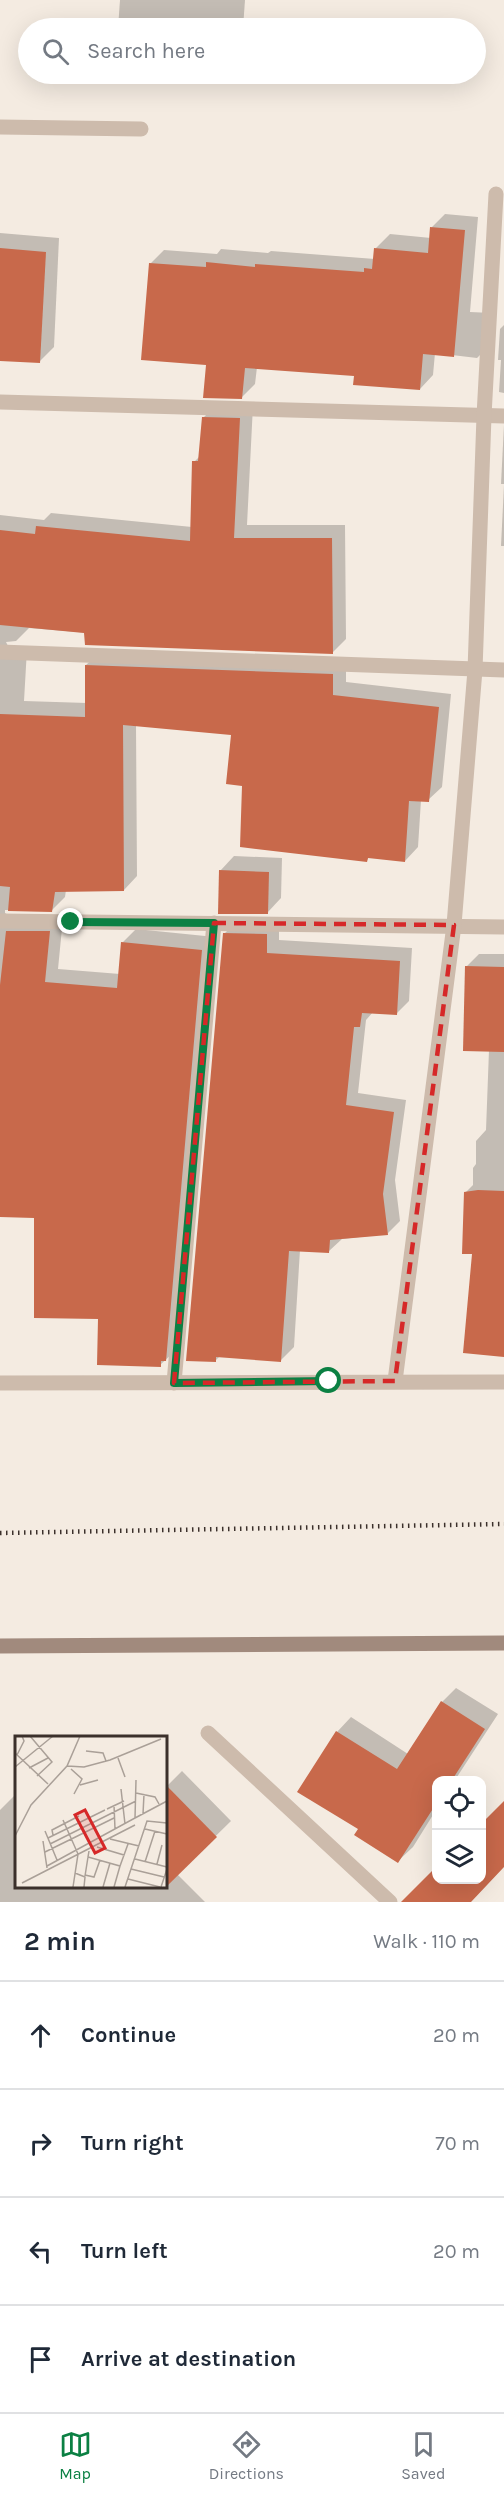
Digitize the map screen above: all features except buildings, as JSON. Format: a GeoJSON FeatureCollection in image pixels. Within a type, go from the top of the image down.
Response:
{"type":"FeatureCollection","features":[{"type":"Feature","properties":{"kind":"main road"},"geometry":{"type":"LineString","coordinates":[[0,1646],[504,1643]]}},
{"type":"Feature","properties":{"kind":"street"},"geometry":{"type":"LineString","coordinates":[[0,127],[141,129]]}},
{"type":"Feature","properties":{"kind":"street"},"geometry":{"type":"LineString","coordinates":[[395,1381],[454,925],[475,670],[484,416],[496,194]]}},
{"type":"Feature","properties":{"kind":"street"},"geometry":{"type":"LineString","coordinates":[[0,402],[504,416]]}},
{"type":"Feature","properties":{"kind":"street"},"geometry":{"type":"LineString","coordinates":[[0,652],[504,670]]}},
{"type":"Feature","properties":{"kind":"street"},"geometry":{"type":"LineString","coordinates":[[0,921],[504,927]]}},
{"type":"Feature","properties":{"kind":"street"},"geometry":{"type":"LineString","coordinates":[[174,1383],[214,923]]}},
{"type":"Feature","properties":{"kind":"street"},"geometry":{"type":"LineString","coordinates":[[0,1383],[504,1382]]}},
{"type":"Feature","properties":{"kind":"street"},"geometry":{"type":"LineString","coordinates":[[208,1733],[390,1902]]}},
{"type":"Feature","properties":{"kind":"highlighted area"},"geometry":{"type":"Polygon","coordinates":[[[214,923],[454,925],[395,1381],[174,1383],[214,923]]]}},
{"type":"Feature","properties":{"kind":"railway"},"geometry":{"type":"LineString","coordinates":[[0,1533],[504,1524]]}},
{"type":"Feature","properties":{"kind":"route"},"geometry":{"type":"LineString","coordinates":[[71,922],[214,923],[174,1383],[329,1381]]}}]}
